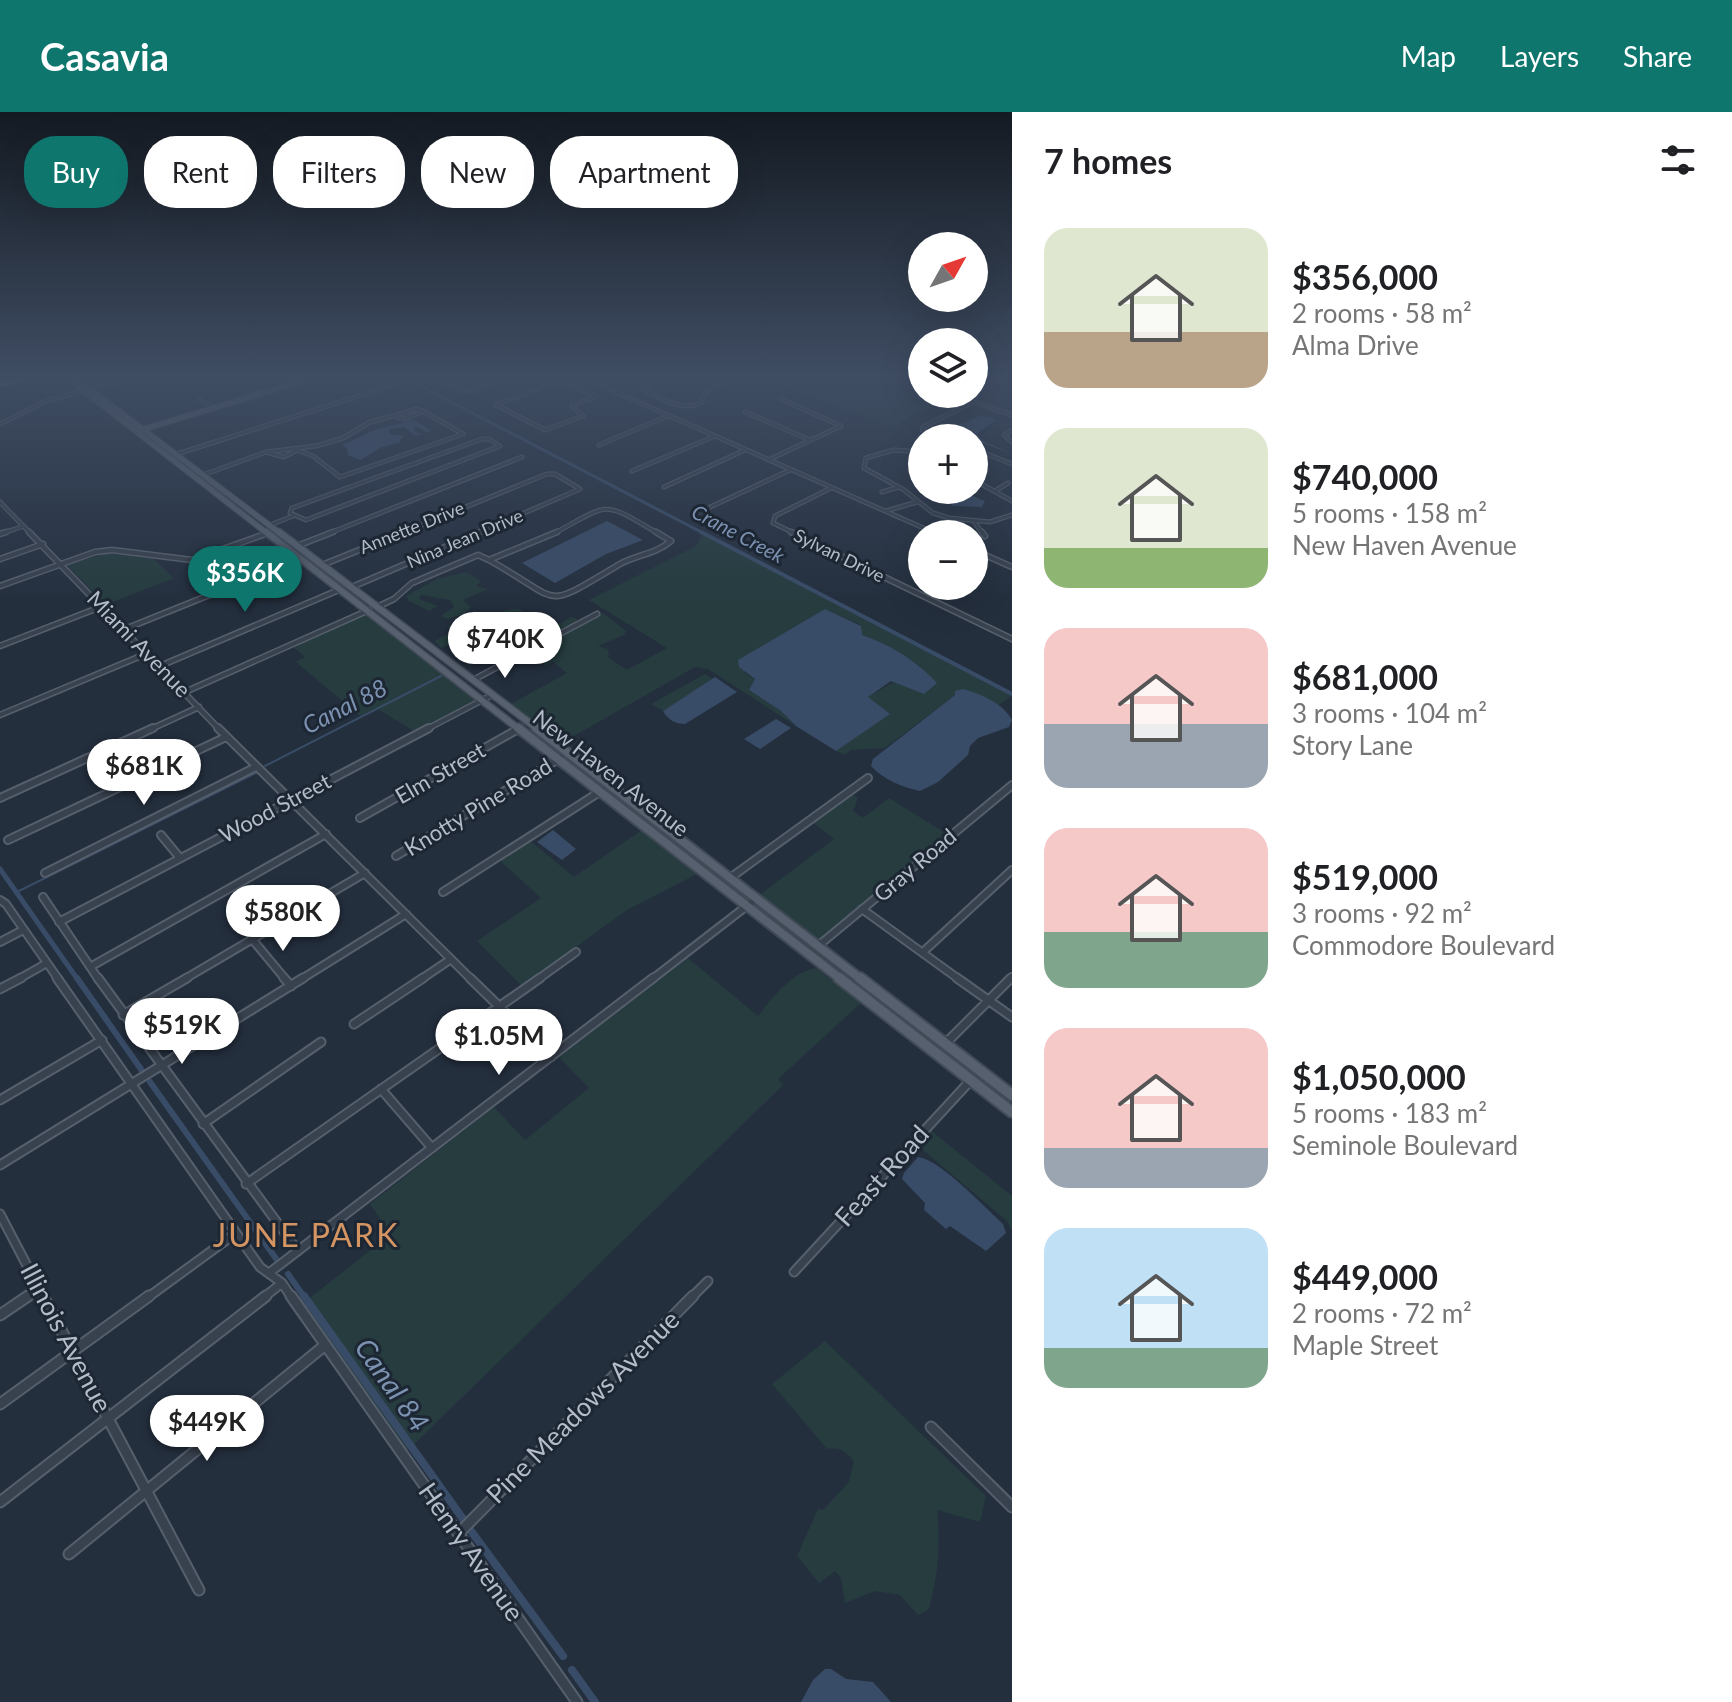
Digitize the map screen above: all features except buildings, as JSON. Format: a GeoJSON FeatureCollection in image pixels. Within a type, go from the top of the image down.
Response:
{"type":"FeatureCollection","features":[{"type":"Feature","properties":{"kind":"main road","name":"New Haven Avenue"},"geometry":{"type":"LineString","coordinates":[[175,453],[228,502],[341,589],[362,605],[386,613],[1012,1095]]}},
{"type":"Feature","properties":{"kind":"main road","name":"New Haven Avenue"},"geometry":{"type":"LineString","coordinates":[[166,454],[189,472],[212,481],[352,587],[430,658],[1012,1112]]}},
{"type":"Feature","properties":{"kind":"main road"},"geometry":{"type":"LineString","coordinates":[[166,454],[179,456]]}},
{"type":"Feature","properties":{"kind":"main road"},"geometry":{"type":"LineString","coordinates":[[228,502],[237,500]]}},
{"type":"Feature","properties":{"kind":"main road"},"geometry":{"type":"LineString","coordinates":[[255,523],[270,525]]}},
{"type":"Feature","properties":{"kind":"main road"},"geometry":{"type":"LineString","coordinates":[[268,533],[282,534]]}},
{"type":"Feature","properties":{"kind":"main road"},"geometry":{"type":"LineString","coordinates":[[283,544],[297,546]]}},
{"type":"Feature","properties":{"kind":"main road"},"geometry":{"type":"LineString","coordinates":[[301,558],[320,563]]}},
{"type":"Feature","properties":{"kind":"main road"},"geometry":{"type":"LineString","coordinates":[[341,589],[352,587]]}},
{"type":"Feature","properties":{"kind":"main road"},"geometry":{"type":"LineString","coordinates":[[422,651],[439,653]]}},
{"type":"Feature","properties":{"kind":"main road"},"geometry":{"type":"LineString","coordinates":[[430,658],[447,660]]}},
{"type":"Feature","properties":{"kind":"main road"},"geometry":{"type":"LineString","coordinates":[[520,728],[539,731]]}},
{"type":"Feature","properties":{"kind":"main road"},"geometry":{"type":"LineString","coordinates":[[560,758],[582,764]]}},
{"type":"Feature","properties":{"kind":"main road"},"geometry":{"type":"LineString","coordinates":[[601,791],[612,791],[632,802]]}},
{"type":"Feature","properties":{"kind":"main road"},"geometry":{"type":"LineString","coordinates":[[617,803],[648,822],[658,822]]}},
{"type":"Feature","properties":{"kind":"main road"},"geometry":{"type":"LineString","coordinates":[[794,941],[818,946]]}},
{"type":"Feature","properties":{"kind":"main road"},"geometry":{"type":"LineString","coordinates":[[914,1036],[933,1044],[945,1044]]}},
{"type":"Feature","properties":{"kind":"main road"},"geometry":{"type":"LineString","coordinates":[[938,1054],[950,1053],[965,1059]]}},
{"type":"Feature","properties":{"kind":"street"},"geometry":{"type":"LineString","coordinates":[[179,456],[187,453]]}},
{"type":"Feature","properties":{"kind":"street"},"geometry":{"type":"LineString","coordinates":[[200,477],[262,453]]}},
{"type":"Feature","properties":{"kind":"street"},"geometry":{"type":"LineString","coordinates":[[270,453],[284,457],[291,453]]}},
{"type":"Feature","properties":{"kind":"street"},"geometry":{"type":"LineString","coordinates":[[306,453],[344,476],[409,453]]}},
{"type":"Feature","properties":{"kind":"street"},"geometry":{"type":"LineString","coordinates":[[293,516],[290,513],[292,508],[443,453]]}},
{"type":"Feature","properties":{"kind":"street"},"geometry":{"type":"LineString","coordinates":[[270,525],[293,516],[306,520],[481,453]]}},
{"type":"Feature","properties":{"kind":"street"},"geometry":{"type":"LineString","coordinates":[[632,471],[674,453]]}},
{"type":"Feature","properties":{"kind":"street"},"geometry":{"type":"LineString","coordinates":[[664,487],[738,453]]}},
{"type":"Feature","properties":{"kind":"street"},"geometry":{"type":"LineString","coordinates":[[752,453],[908,521]]}},
{"type":"Feature","properties":{"kind":"street"},"geometry":{"type":"LineString","coordinates":[[768,460],[782,453]]}},
{"type":"Feature","properties":{"kind":"street"},"geometry":{"type":"LineString","coordinates":[[885,453],[866,458],[864,468],[908,494]]}},
{"type":"Feature","properties":{"kind":"street"},"geometry":{"type":"LineString","coordinates":[[988,455],[1012,464]]}},
{"type":"Feature","properties":{"kind":"street"},"geometry":{"type":"LineString","coordinates":[[297,546],[522,457]]}},
{"type":"Feature","properties":{"kind":"street"},"geometry":{"type":"LineString","coordinates":[[708,508],[790,470]]}},
{"type":"Feature","properties":{"kind":"street","name":"Nina Jean Drive"},"geometry":{"type":"LineString","coordinates":[[352,587],[578,490],[578,486],[555,474],[547,474]]}},
{"type":"Feature","properties":{"kind":"street","name":"Annette Drive"},"geometry":{"type":"LineString","coordinates":[[320,563],[547,474]]}},
{"type":"Feature","properties":{"kind":"street"},"geometry":{"type":"LineString","coordinates":[[995,491],[1008,483]]}},
{"type":"Feature","properties":{"kind":"street"},"geometry":{"type":"LineString","coordinates":[[882,492],[899,487]]}},
{"type":"Feature","properties":{"kind":"street"},"geometry":{"type":"LineString","coordinates":[[988,487],[1012,501]]}},
{"type":"Feature","properties":{"kind":"street","name":"Sylvan Drive"},"geometry":{"type":"LineString","coordinates":[[831,488],[775,516],[773,523],[1012,639]]}},
{"type":"Feature","properties":{"kind":"street","name":"Miami Avenue"},"geometry":{"type":"LineString","coordinates":[[0,502],[226,737],[551,1057]]}},
{"type":"Feature","properties":{"kind":"street"},"geometry":{"type":"LineString","coordinates":[[887,512],[912,504]]}},
{"type":"Feature","properties":{"kind":"street"},"geometry":{"type":"LineString","coordinates":[[921,504],[941,516],[960,520]]}},
{"type":"Feature","properties":{"kind":"street"},"geometry":{"type":"LineString","coordinates":[[185,692],[374,607],[398,595],[412,583],[478,555],[554,599],[671,541],[615,508],[603,507],[562,526],[546,538],[488,560]]}},
{"type":"Feature","properties":{"kind":"street"},"geometry":{"type":"LineString","coordinates":[[988,522],[1001,521],[1012,515]]}},
{"type":"Feature","properties":{"kind":"street"},"geometry":{"type":"LineString","coordinates":[[0,534],[24,526]]}},
{"type":"Feature","properties":{"kind":"street"},"geometry":{"type":"LineString","coordinates":[[0,586],[105,550],[192,560],[268,533]]}},
{"type":"Feature","properties":{"kind":"street"},"geometry":{"type":"LineString","coordinates":[[0,559],[43,544]]}},
{"type":"Feature","properties":{"kind":"street"},"geometry":{"type":"LineString","coordinates":[[988,556],[1012,566]]}},
{"type":"Feature","properties":{"kind":"street"},"geometry":{"type":"LineString","coordinates":[[125,629],[301,558]]}},
{"type":"Feature","properties":{"kind":"street"},"geometry":{"type":"LineString","coordinates":[[160,666],[341,589]]}},
{"type":"Feature","properties":{"kind":"street"},"geometry":{"type":"LineString","coordinates":[[0,646],[103,606]]}},
{"type":"Feature","properties":{"kind":"street"},"geometry":{"type":"LineString","coordinates":[[473,680],[584,624],[597,614]]}},
{"type":"Feature","properties":{"kind":"street"},"geometry":{"type":"LineString","coordinates":[[0,715],[148,653]]}},
{"type":"Feature","properties":{"kind":"street","name":"Wood Street"},"geometry":{"type":"LineString","coordinates":[[59,922],[492,695]]}},
{"type":"Feature","properties":{"kind":"street"},"geometry":{"type":"LineString","coordinates":[[0,798],[199,707]]}},
{"type":"Feature","properties":{"kind":"street","name":"Elm Street"},"geometry":{"type":"LineString","coordinates":[[360,818],[520,728]]}},
{"type":"Feature","properties":{"kind":"street"},"geometry":{"type":"LineString","coordinates":[[8,840],[226,737]]}},
{"type":"Feature","properties":{"kind":"street","name":"Knotty Pine Road"},"geometry":{"type":"LineString","coordinates":[[396,856],[560,758]]}},
{"type":"Feature","properties":{"kind":"street"},"geometry":{"type":"LineString","coordinates":[[45,873],[256,767]]}},
{"type":"Feature","properties":{"kind":"street"},"geometry":{"type":"LineString","coordinates":[[730,878],[868,778]]}},
{"type":"Feature","properties":{"kind":"street","name":"Gray Road"},"geometry":{"type":"LineString","coordinates":[[818,946],[1012,785]]}},
{"type":"Feature","properties":{"kind":"street"},"geometry":{"type":"LineString","coordinates":[[443,892],[601,791]]}},
{"type":"Feature","properties":{"kind":"street"},"geometry":{"type":"LineString","coordinates":[[90,967],[326,834]]}},
{"type":"Feature","properties":{"kind":"street"},"geometry":{"type":"LineString","coordinates":[[161,835],[180,858]]}},
{"type":"Feature","properties":{"kind":"street"},"geometry":{"type":"LineString","coordinates":[[923,952],[1012,870]]}},
{"type":"Feature","properties":{"kind":"street"},"geometry":{"type":"LineString","coordinates":[[123,1015],[365,873]]}},
{"type":"Feature","properties":{"kind":"street"},"geometry":{"type":"LineString","coordinates":[[43,897],[123,1015],[298,1251]]}},
{"type":"Feature","properties":{"kind":"street"},"geometry":{"type":"LineString","coordinates":[[269,1273],[757,898]]}},
{"type":"Feature","properties":{"kind":"street","name":"Henry Avenue"},"geometry":{"type":"LineString","coordinates":[[0,900],[260,1267],[282,1283],[459,1533],[571,1700]]}},
{"type":"Feature","properties":{"kind":"street"},"geometry":{"type":"LineString","coordinates":[[862,909],[1012,1017]]}},
{"type":"Feature","properties":{"kind":"street"},"geometry":{"type":"LineString","coordinates":[[0,1165],[406,914]]}},
{"type":"Feature","properties":{"kind":"street"},"geometry":{"type":"LineString","coordinates":[[0,942],[23,930]]}},
{"type":"Feature","properties":{"kind":"street"},"geometry":{"type":"LineString","coordinates":[[252,939],[291,986]]}},
{"type":"Feature","properties":{"kind":"street"},"geometry":{"type":"LineString","coordinates":[[246,1184],[576,952]]}},
{"type":"Feature","properties":{"kind":"street"},"geometry":{"type":"LineString","coordinates":[[354,1024],[451,959]]}},
{"type":"Feature","properties":{"kind":"street"},"geometry":{"type":"LineString","coordinates":[[0,989],[47,963]]}},
{"type":"Feature","properties":{"kind":"street"},"geometry":{"type":"LineString","coordinates":[[945,1044],[1012,977]]}},
{"type":"Feature","properties":{"kind":"street"},"geometry":{"type":"LineString","coordinates":[[0,1100],[102,1040]]}},
{"type":"Feature","properties":{"kind":"street"},"geometry":{"type":"LineString","coordinates":[[203,1124],[321,1042]]}},
{"type":"Feature","properties":{"kind":"street","name":"Feast Road"},"geometry":{"type":"LineString","coordinates":[[794,1272],[971,1080]]}},
{"type":"Feature","properties":{"kind":"street"},"geometry":{"type":"LineString","coordinates":[[381,1089],[432,1148]]}},
{"type":"Feature","properties":{"kind":"street","name":"Illinois Avenue"},"geometry":{"type":"LineString","coordinates":[[0,1214],[199,1590]]}},
{"type":"Feature","properties":{"kind":"street"},"geometry":{"type":"LineString","coordinates":[[0,1404],[236,1233]]}},
{"type":"Feature","properties":{"kind":"street","name":"Pine Meadows Avenue"},"geometry":{"type":"LineString","coordinates":[[459,1533],[708,1281]]}},
{"type":"Feature","properties":{"kind":"street"},"geometry":{"type":"LineString","coordinates":[[0,1502],[282,1283]]}},
{"type":"Feature","properties":{"kind":"street"},"geometry":{"type":"LineString","coordinates":[[0,1315],[40,1287]]}},
{"type":"Feature","properties":{"kind":"street"},"geometry":{"type":"LineString","coordinates":[[69,1554],[324,1346]]}},
{"type":"Feature","properties":{"kind":"street"},"geometry":{"type":"LineString","coordinates":[[931,1427],[1012,1507]]}},
{"type":"Feature","properties":{"kind":"green space"},"geometry":{"type":"Polygon","coordinates":[[[704,532],[1012,692],[1012,695],[999,705],[955,695],[885,748],[851,750],[844,755],[836,751],[889,714],[867,697],[921,667],[885,645],[861,635],[861,625],[825,609],[744,672],[755,680],[749,690],[781,711],[796,726],[708,669],[695,667],[560,744],[509,705],[567,673],[553,662],[546,666],[528,653],[555,640],[543,632],[572,617],[584,623],[603,613],[626,631],[624,635],[598,646],[608,649],[609,658],[627,670],[667,648],[589,600],[696,546],[704,532]]]}},
{"type":"Feature","properties":{"kind":"green space"},"geometry":{"type":"Polygon","coordinates":[[[106,553],[154,559],[174,578],[105,605],[67,565],[106,553]]]}},
{"type":"Feature","properties":{"kind":"green space"},"geometry":{"type":"Polygon","coordinates":[[[466,572],[481,581],[476,586],[488,589],[463,600],[471,607],[464,614],[448,619],[441,616],[454,607],[450,600],[421,595],[419,599],[438,606],[429,611],[409,601],[406,596],[437,579],[466,572]]]}},
{"type":"Feature","properties":{"kind":"green space"},"geometry":{"type":"Polygon","coordinates":[[[520,609],[541,624],[485,651],[462,639],[441,648],[435,641],[453,631],[447,626],[459,622],[470,632],[481,623],[473,615],[487,614],[487,619],[499,622],[501,612],[520,609]]]}},
{"type":"Feature","properties":{"kind":"green space"},"geometry":{"type":"Polygon","coordinates":[[[364,613],[476,700],[416,732],[376,708],[360,716],[296,662],[305,657],[291,645],[364,613]]]}},
{"type":"Feature","properties":{"kind":"green space"},"geometry":{"type":"Polygon","coordinates":[[[705,674],[713,679],[663,711],[651,704],[705,674]]]}},
{"type":"Feature","properties":{"kind":"green space"},"geometry":{"type":"Polygon","coordinates":[[[850,792],[858,798],[853,811],[863,818],[889,798],[947,834],[818,942],[758,896],[834,839],[812,822],[850,792]]]}},
{"type":"Feature","properties":{"kind":"green space"},"geometry":{"type":"Polygon","coordinates":[[[642,830],[697,874],[627,910],[522,986],[477,941],[541,898],[497,858],[528,839],[574,877],[642,830]]]}},
{"type":"Feature","properties":{"kind":"green space"},"geometry":{"type":"Polygon","coordinates":[[[688,958],[758,1016],[791,980],[816,968],[861,1003],[778,1079],[783,1085],[406,1452],[302,1304],[391,1234],[370,1204],[494,1107],[525,1140],[589,1088],[559,1057],[688,958]]]}},
{"type":"Feature","properties":{"kind":"green space"},"geometry":{"type":"Polygon","coordinates":[[[923,1124],[1012,1196],[1012,1231],[1007,1221],[910,1139],[923,1124]]]}},
{"type":"Feature","properties":{"kind":"green space"},"geometry":{"type":"Polygon","coordinates":[[[825,1341],[986,1496],[980,1522],[937,1510],[939,1548],[935,1583],[929,1609],[918,1615],[900,1595],[875,1591],[845,1603],[841,1578],[835,1571],[819,1583],[797,1556],[818,1509],[823,1510],[849,1482],[854,1462],[843,1451],[827,1449],[772,1384],[825,1341]]]}},
{"type":"Feature","properties":{"kind":"water"},"geometry":{"type":"Polygon","coordinates":[[[348,453],[372,453],[360,460],[348,453]]]}},
{"type":"Feature","properties":{"kind":"water"},"geometry":{"type":"Polygon","coordinates":[[[950,504],[984,504],[982,507],[950,504]]]}},
{"type":"Feature","properties":{"kind":"water"},"geometry":{"type":"Polygon","coordinates":[[[607,521],[643,540],[606,554],[555,583],[522,563],[607,521]]]}},
{"type":"Feature","properties":{"kind":"water"},"geometry":{"type":"Polygon","coordinates":[[[825,609],[861,626],[862,635],[902,654],[937,683],[924,694],[891,681],[868,697],[890,714],[836,751],[796,726],[781,711],[749,690],[755,679],[739,667],[738,660],[825,609]]]}},
{"type":"Feature","properties":{"kind":"water"},"geometry":{"type":"Polygon","coordinates":[[[715,677],[737,692],[685,724],[672,721],[665,714],[663,711],[715,677]]]}},
{"type":"Feature","properties":{"kind":"water"},"geometry":{"type":"Polygon","coordinates":[[[963,689],[997,704],[1012,720],[1009,727],[978,738],[970,746],[968,755],[938,782],[920,791],[894,782],[871,766],[873,759],[955,695],[955,691],[963,689]]]}},
{"type":"Feature","properties":{"kind":"water"},"geometry":{"type":"Polygon","coordinates":[[[776,719],[791,728],[760,749],[744,739],[776,719]]]}},
{"type":"Feature","properties":{"kind":"water"},"geometry":{"type":"Polygon","coordinates":[[[553,830],[576,849],[562,860],[537,842],[553,830]]]}},
{"type":"Feature","properties":{"kind":"water"},"geometry":{"type":"Polygon","coordinates":[[[918,1157],[938,1166],[962,1185],[1003,1224],[1006,1233],[986,1251],[950,1226],[946,1229],[924,1210],[925,1203],[902,1179],[918,1157]]]}},
{"type":"Feature","properties":{"kind":"water"},"geometry":{"type":"Polygon","coordinates":[[[825,1669],[831,1669],[846,1679],[873,1682],[891,1702],[801,1702],[813,1680],[825,1669]]]}},
{"type":"Feature","properties":{"kind":"waterway","name":"Crane Creek"},"geometry":{"type":"LineString","coordinates":[[550,453],[705,534]]}},
{"type":"Feature","properties":{"kind":"waterway","name":"Crane Creek"},"geometry":{"type":"LineString","coordinates":[[701,532],[1012,694]]}},
{"type":"Feature","properties":{"kind":"waterway","name":"Canal 88"},"geometry":{"type":"LineString","coordinates":[[265,766],[441,676]]}},
{"type":"Feature","properties":{"kind":"waterway","name":"Canal 88"},"geometry":{"type":"LineString","coordinates":[[15,893],[258,772]]}},
{"type":"Feature","properties":{"kind":"waterway","name":"Canal 84"},"geometry":{"type":"LineString","coordinates":[[0,869],[78,980]]}},
{"type":"Feature","properties":{"kind":"waterway","name":"Canal 84"},"geometry":{"type":"LineString","coordinates":[[77,978],[143,1072]]}},
{"type":"Feature","properties":{"kind":"waterway","name":"Canal 84"},"geometry":{"type":"LineString","coordinates":[[150,1082],[277,1260]]}},
{"type":"Feature","properties":{"kind":"waterway","name":"Canal 84"},"geometry":{"type":"LineString","coordinates":[[288,1274],[305,1298]]}},
{"type":"Feature","properties":{"kind":"waterway","name":"Canal 84"},"geometry":{"type":"LineString","coordinates":[[304,1296],[463,1519]]}},
{"type":"Feature","properties":{"kind":"waterway","name":"Canal 84"},"geometry":{"type":"LineString","coordinates":[[471,1531],[563,1656]]}},
{"type":"Feature","properties":{"kind":"waterway","name":"Canal 84"},"geometry":{"type":"LineString","coordinates":[[572,1670],[595,1702]]}},
{"type":"Feature","properties":{"kind":"district","name":"JUNE PARK"},"geometry":{"type":"Point","coordinates":[306,1236]}}]}
